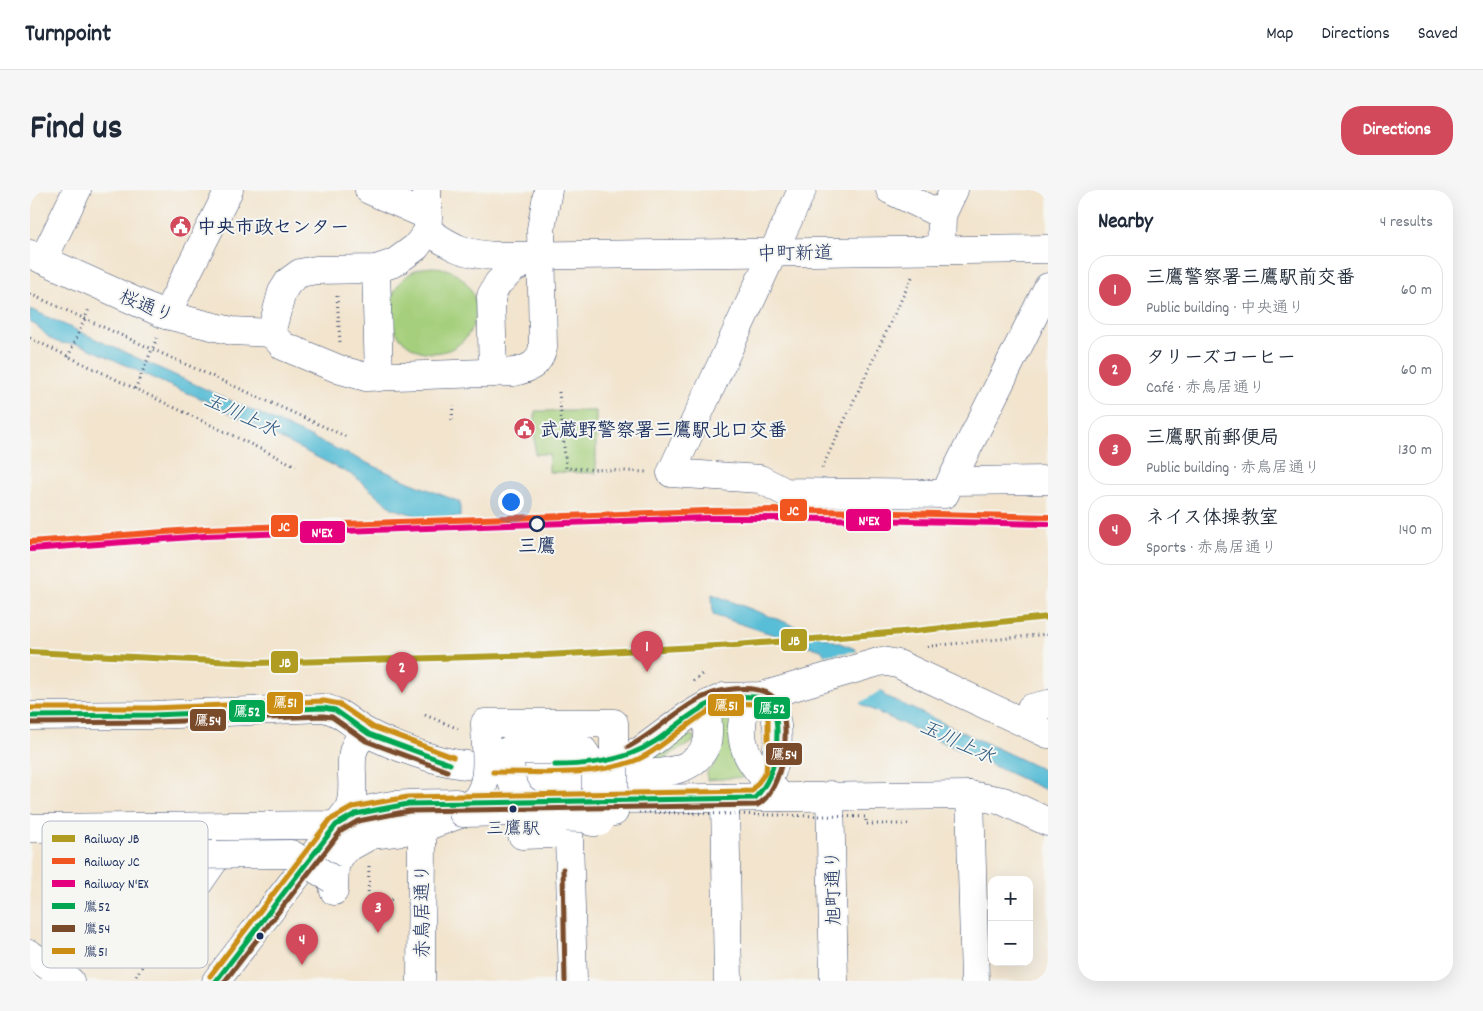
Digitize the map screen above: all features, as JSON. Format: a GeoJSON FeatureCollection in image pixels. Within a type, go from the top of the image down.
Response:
{"type":"FeatureCollection","features":[{"type":"Feature","properties":{"kind":"street"},"geometry":{"type":"LineString","coordinates":[[37,257],[77,190]]}},
{"type":"Feature","properties":{"kind":"street"},"geometry":{"type":"LineString","coordinates":[[162,325],[229,190]]}},
{"type":"Feature","properties":{"kind":"street"},"geometry":{"type":"LineString","coordinates":[[369,190],[428,213],[453,248],[482,279],[491,296],[492,373]]}},
{"type":"Feature","properties":{"kind":"street"},"geometry":{"type":"LineString","coordinates":[[428,213],[416,247],[394,263],[376,269],[316,270],[300,273],[289,281],[282,292],[271,333],[283,346],[341,370],[366,377],[514,372],[528,368],[539,359],[543,348],[543,210],[548,190]]}},
{"type":"Feature","properties":{"kind":"street"},"geometry":{"type":"LineString","coordinates":[[802,190],[670,474],[760,479],[785,492],[810,494],[946,494],[1048,287]]}},
{"type":"Feature","properties":{"kind":"street"},"geometry":{"type":"LineString","coordinates":[[890,190],[942,215]]}},
{"type":"Feature","properties":{"kind":"street"},"geometry":{"type":"LineString","coordinates":[[941,250],[942,215],[954,190]]}},
{"type":"Feature","properties":{"kind":"street","name":"中町新道"},"geometry":{"type":"LineString","coordinates":[[453,248],[473,255],[542,256],[1048,249]]}},
{"type":"Feature","properties":{"kind":"street"},"geometry":{"type":"LineString","coordinates":[[491,296],[498,283],[514,268],[542,256]]}},
{"type":"Feature","properties":{"kind":"street","name":"桜通り"},"geometry":{"type":"LineString","coordinates":[[37,257],[162,325],[271,333]]}},
{"type":"Feature","properties":{"kind":"street"},"geometry":{"type":"LineString","coordinates":[[376,269],[379,377]]}},
{"type":"Feature","properties":{"kind":"street"},"geometry":{"type":"LineString","coordinates":[[951,481],[1048,480]]}},
{"type":"Feature","properties":{"kind":"street"},"geometry":{"type":"LineString","coordinates":[[216,981],[348,810],[360,804],[408,804],[522,812],[522,836],[590,795],[640,751],[708,704],[724,697],[757,697],[882,661],[898,664],[1037,728]]}},
{"type":"Feature","properties":{"kind":"street"},"geometry":{"type":"LineString","coordinates":[[757,697],[769,701],[776,718],[776,747],[773,774],[768,792]]}},
{"type":"Feature","properties":{"kind":"street"},"geometry":{"type":"LineString","coordinates":[[518,772],[590,795],[686,767],[708,741],[708,704]]}},
{"type":"Feature","properties":{"kind":"street"},"geometry":{"type":"LineString","coordinates":[[1037,728],[1031,708],[1048,704]]}},
{"type":"Feature","properties":{"kind":"street"},"geometry":{"type":"LineString","coordinates":[[30,716],[153,715],[323,708],[335,710],[369,734],[469,771],[439,777]]}},
{"type":"Feature","properties":{"kind":"street"},"geometry":{"type":"LineString","coordinates":[[473,728],[485,723],[486,774],[480,794],[480,810]]}},
{"type":"Feature","properties":{"kind":"street"},"geometry":{"type":"LineString","coordinates":[[473,728],[614,723],[590,795],[552,861]]}},
{"type":"Feature","properties":{"kind":"street"},"geometry":{"type":"LineString","coordinates":[[360,804],[352,751],[360,737],[369,734]]}},
{"type":"Feature","properties":{"kind":"street"},"geometry":{"type":"LineString","coordinates":[[518,772],[509,750],[583,750],[596,769],[590,795],[573,981]]}},
{"type":"Feature","properties":{"kind":"street"},"geometry":{"type":"LineString","coordinates":[[408,804],[430,795],[436,788],[439,777],[435,768],[418,753]]}},
{"type":"Feature","properties":{"kind":"street"},"geometry":{"type":"LineString","coordinates":[[518,772],[512,782],[520,797],[590,795],[725,798],[768,792],[830,795],[970,795],[1003,801],[1048,822]]}},
{"type":"Feature","properties":{"kind":"street"},"geometry":{"type":"LineString","coordinates":[[208,860],[278,854],[333,885],[335,865],[344,850],[371,835],[419,829],[480,810],[518,772]]}},
{"type":"Feature","properties":{"kind":"street","name":"旭町通り"},"geometry":{"type":"LineString","coordinates":[[830,795],[834,981]]}},
{"type":"Feature","properties":{"kind":"street"},"geometry":{"type":"LineString","coordinates":[[970,795],[975,981]]}},
{"type":"Feature","properties":{"kind":"street"},"geometry":{"type":"LineString","coordinates":[[725,798],[728,981]]}},
{"type":"Feature","properties":{"kind":"street"},"geometry":{"type":"LineString","coordinates":[[208,826],[336,825]]}},
{"type":"Feature","properties":{"kind":"street","name":"赤鳥居通り"},"geometry":{"type":"LineString","coordinates":[[421,981],[422,841]]}},
{"type":"Feature","properties":{"kind":"street"},"geometry":{"type":"LineString","coordinates":[[208,873],[219,860]]}},
{"type":"Feature","properties":{"kind":"street"},"geometry":{"type":"LineString","coordinates":[[30,954],[42,962]]}},
{"type":"Feature","properties":{"kind":"street"},"geometry":{"type":"LineString","coordinates":[[51,968],[70,981]]}},
{"type":"Feature","properties":{"kind":"path"},"geometry":{"type":"LineString","coordinates":[[810,494],[915,272]]}},
{"type":"Feature","properties":{"kind":"path"},"geometry":{"type":"LineString","coordinates":[[30,294],[346,437]]}},
{"type":"Feature","properties":{"kind":"path"},"geometry":{"type":"LineString","coordinates":[[337,294],[340,347]]}},
{"type":"Feature","properties":{"kind":"path"},"geometry":{"type":"LineString","coordinates":[[68,357],[91,304]]}},
{"type":"Feature","properties":{"kind":"path"},"geometry":{"type":"LineString","coordinates":[[135,389],[162,325]]}},
{"type":"Feature","properties":{"kind":"path"},"geometry":{"type":"LineString","coordinates":[[30,338],[296,466]]}},
{"type":"Feature","properties":{"kind":"path"},"geometry":{"type":"LineString","coordinates":[[559,392],[566,468],[670,474]]}},
{"type":"Feature","properties":{"kind":"path"},"geometry":{"type":"LineString","coordinates":[[452,420],[453,405]]}},
{"type":"Feature","properties":{"kind":"path"},"geometry":{"type":"LineString","coordinates":[[921,647],[1048,634]]}},
{"type":"Feature","properties":{"kind":"path"},"geometry":{"type":"LineString","coordinates":[[473,728],[425,715],[473,728]]}},
{"type":"Feature","properties":{"kind":"path"},"geometry":{"type":"LineString","coordinates":[[590,795],[866,817],[866,824],[909,824]]}},
{"type":"Feature","properties":{"kind":"path"},"geometry":{"type":"LineString","coordinates":[[369,862],[368,898],[401,900]]}},
{"type":"Feature","properties":{"kind":"green space"},"geometry":{"type":"Polygon","coordinates":[[[433,267],[450,270],[464,279],[473,293],[476,310],[473,327],[464,341],[450,350],[433,353],[416,350],[402,341],[393,327],[390,310],[393,293],[402,279],[416,270],[433,267]]]}},
{"type":"Feature","properties":{"kind":"green space"},"geometry":{"type":"Polygon","coordinates":[[[535,411],[596,411],[596,473],[549,472],[549,454],[535,454],[535,411]]]}},
{"type":"Feature","properties":{"kind":"green space"},"geometry":{"type":"Polygon","coordinates":[[[722,720],[732,721],[748,774],[744,777],[707,780],[707,772],[718,759],[717,731],[718,723],[722,720]]]}},
{"type":"Feature","properties":{"kind":"green space"},"geometry":{"type":"Polygon","coordinates":[[[685,734],[694,736],[693,742],[654,763],[636,765],[685,734]]]}},
{"type":"Feature","properties":{"kind":"water","name":"玉川上水"},"geometry":{"type":"Polygon","coordinates":[[[30,309],[409,482],[460,502],[460,517],[421,517],[392,508],[354,476],[198,397],[83,346],[60,343],[53,340],[30,322],[30,309]]]}},
{"type":"Feature","properties":{"kind":"water","name":"玉川上水"},"geometry":{"type":"Polygon","coordinates":[[[712,594],[855,649],[885,696],[1048,772],[1048,791],[862,705],[821,650],[713,615],[712,594]]]}},
{"type":"Feature","properties":{"kind":"pier"},"geometry":{"type":"Polygon","coordinates":[[[860,651],[883,689],[858,704],[830,668],[825,655],[860,651]]]}},
{"type":"Feature","properties":{"kind":"rail line","name":"JC"},"geometry":{"type":"LineString","coordinates":[[30,542],[205,529],[706,511],[780,510],[1048,517]]}},
{"type":"Feature","properties":{"kind":"rail line","name":"N'EX"},"geometry":{"type":"LineString","coordinates":[[31,549],[205,536],[706,518],[1048,524]]}},
{"type":"Feature","properties":{"kind":"rail line","name":"JB"},"geometry":{"type":"LineString","coordinates":[[30,652],[256,663],[546,655],[736,645],[915,631],[1048,617]]}},
{"type":"Feature","properties":{"kind":"transit line","name":"鷹54"},"geometry":{"type":"LineString","coordinates":[[225,981],[341,831],[358,821],[409,811],[757,805],[774,786],[780,771],[784,754],[784,721],[781,708],[769,694],[751,689],[726,690],[700,698],[628,747]]}},
{"type":"Feature","properties":{"kind":"transit line","name":"鷹52"},"geometry":{"type":"LineString","coordinates":[[216,981],[336,825],[355,814],[408,804],[755,798],[766,783],[775,759],[777,741],[775,714],[770,704],[761,698],[734,697],[716,701],[701,708],[662,737],[630,754],[612,760],[593,763],[555,765]]}},
{"type":"Feature","properties":{"kind":"transit line","name":"鷹51"},"geometry":{"type":"LineString","coordinates":[[30,708],[153,708],[324,701],[339,704],[373,727],[453,757]]}},
{"type":"Feature","properties":{"kind":"transit line","name":"鷹51"},"geometry":{"type":"LineString","coordinates":[[210,976],[330,820],[353,807],[408,797],[752,791],[766,772],[768,719],[760,704],[729,704],[702,715],[646,755],[617,766],[564,773],[493,772]]}},
{"type":"Feature","properties":{"kind":"transit line","name":"鷹52"},"geometry":{"type":"LineString","coordinates":[[30,716],[153,715],[323,708],[335,710],[369,734],[450,764]]}},
{"type":"Feature","properties":{"kind":"transit line","name":"鷹54"},"geometry":{"type":"LineString","coordinates":[[30,723],[332,717],[366,741],[447,771]]}},
{"type":"Feature","properties":{"kind":"transit line","name":"鷹54"},"geometry":{"type":"LineString","coordinates":[[563,869],[565,981]]}},
{"type":"Feature","properties":{"kind":"place","name":"中央市政センター"},"geometry":{"type":"Point","coordinates":[181,226]}},
{"type":"Feature","properties":{"kind":"place","name":"武蔵野警察署三鷹駅北口交番"},"geometry":{"type":"Point","coordinates":[524,429]}},
{"type":"Feature","properties":{"kind":"place","name":"三鷹"},"geometry":{"type":"Point","coordinates":[537,524]}},
{"type":"Feature","properties":{"kind":"place","name":"三鷹警察署三鷹駅前交番"},"geometry":{"type":"Point","coordinates":[647,672]}},
{"type":"Feature","properties":{"kind":"place","name":"タリーズコーヒー"},"geometry":{"type":"Point","coordinates":[402,693]}},
{"type":"Feature","properties":{"kind":"place","name":"三鷹駅"},"geometry":{"type":"Point","coordinates":[513,809]}},
{"type":"Feature","properties":{"kind":"place","name":"三鷹駅前郵便局"},"geometry":{"type":"Point","coordinates":[378,933]}},
{"type":"Feature","properties":{"kind":"place","name":"ネイス体操教室"},"geometry":{"type":"Point","coordinates":[302,965]}}]}
